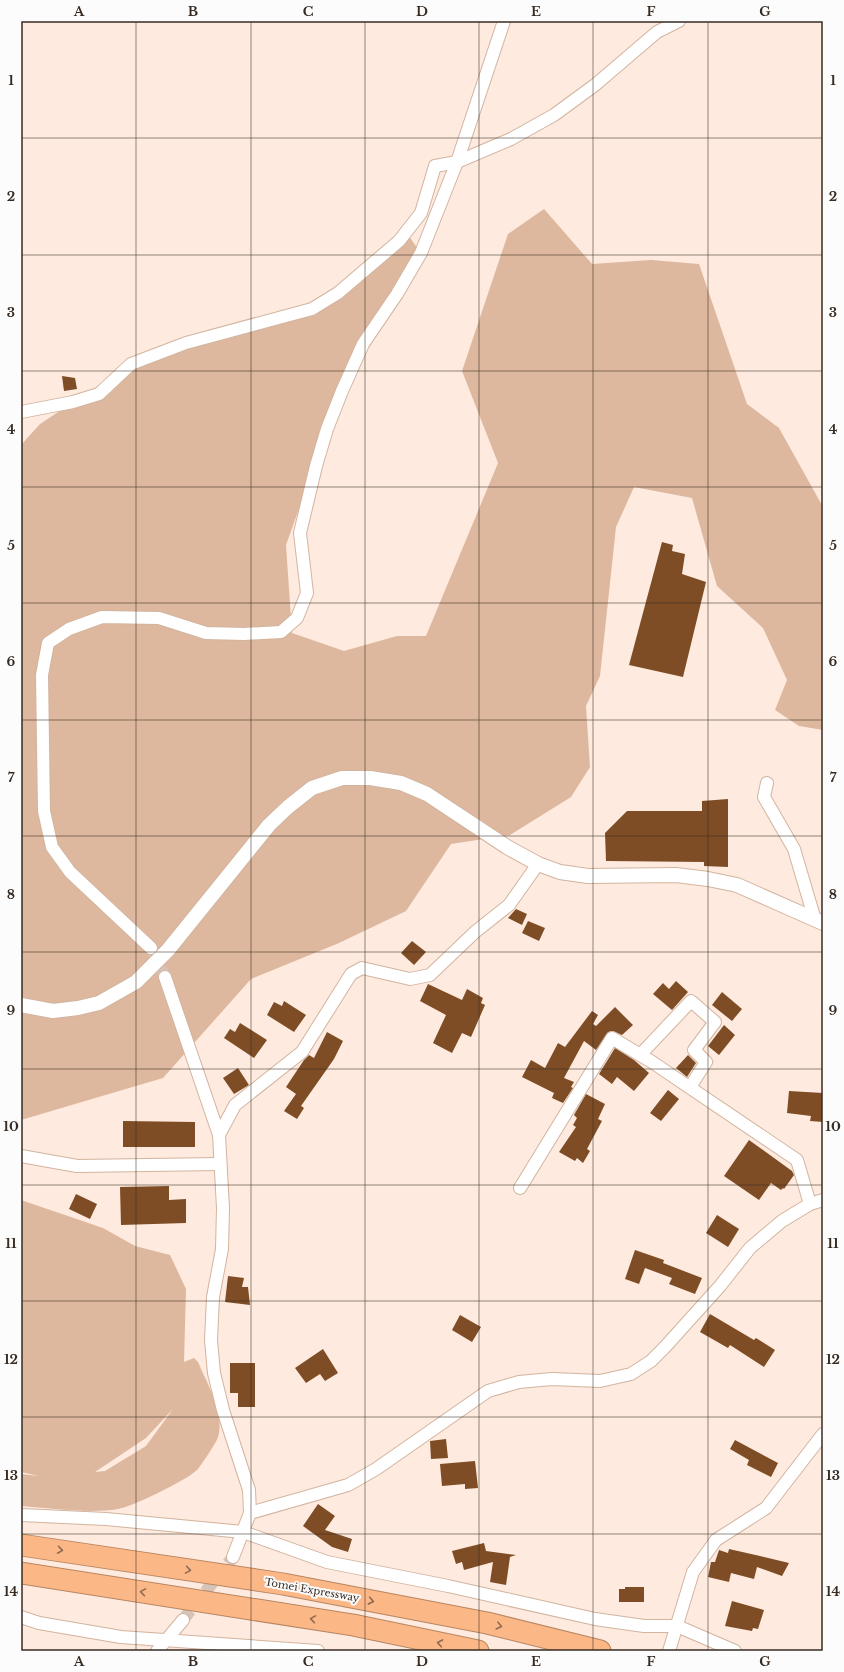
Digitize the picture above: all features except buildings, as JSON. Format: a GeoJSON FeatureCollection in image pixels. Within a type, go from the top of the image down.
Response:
{"type":"FeatureCollection","features":[{"type":"Feature","properties":{"kind":"highway","name":"Tomei Expressway"},"geometry":{"type":"LineString","coordinates":[[21,1545],[283,1584],[487,1623],[600,1651]]}},
{"type":"Feature","properties":{"kind":"highway"},"geometry":{"type":"LineString","coordinates":[[21,1573],[354,1625],[478,1651]]}},
{"type":"Feature","properties":{"kind":"street"},"geometry":{"type":"LineString","coordinates":[[151,948],[70,872],[52,847],[44,811],[42,674],[48,643],[69,629],[102,617],[159,618],[206,633],[244,634],[281,632],[297,618],[307,593],[300,533],[316,466],[327,429],[363,344],[398,294],[421,253],[457,162],[504,21]]}},
{"type":"Feature","properties":{"kind":"street"},"geometry":{"type":"LineString","coordinates":[[21,412],[73,402],[100,394],[131,364],[186,343],[312,309],[338,293],[399,241],[421,213],[435,166],[457,162],[511,139],[554,115],[595,84],[657,32],[679,21]]}},
{"type":"Feature","properties":{"kind":"street"},"geometry":{"type":"LineString","coordinates":[[21,1005],[53,1011],[78,1008],[99,1003],[136,982],[168,950],[270,824],[312,788],[342,778],[370,778],[401,783],[427,794],[507,848],[538,864],[560,872],[588,876],[676,875],[737,885],[819,921]]}},
{"type":"Feature","properties":{"kind":"street"},"geometry":{"type":"LineString","coordinates":[[767,783],[764,797],[794,850],[819,921]]}},
{"type":"Feature","properties":{"kind":"street"},"geometry":{"type":"LineString","coordinates":[[219,1135],[235,1105],[302,1052],[351,974],[362,968],[410,979],[430,975],[475,932],[509,905],[538,864]]}},
{"type":"Feature","properties":{"kind":"street"},"geometry":{"type":"LineString","coordinates":[[165,977],[219,1135],[223,1208],[222,1249],[213,1297],[212,1347],[214,1373],[223,1410],[249,1490],[250,1513],[233,1557]]}},
{"type":"Feature","properties":{"kind":"street"},"geometry":{"type":"LineString","coordinates":[[640,1054],[691,1001],[715,1022],[694,1050],[706,1062],[690,1087]]}},
{"type":"Feature","properties":{"kind":"street"},"geometry":{"type":"LineString","coordinates":[[520,1188],[612,1038],[640,1054],[797,1160],[810,1204]]}},
{"type":"Feature","properties":{"kind":"street"},"geometry":{"type":"LineString","coordinates":[[21,1156],[77,1166],[220,1164]]}},
{"type":"Feature","properties":{"kind":"street"},"geometry":{"type":"LineString","coordinates":[[250,1513],[348,1485],[381,1465],[488,1391],[519,1382],[552,1379],[600,1381],[631,1374],[651,1361],[665,1347],[720,1286],[750,1248],[782,1221],[810,1204],[823,1200]]}},
{"type":"Feature","properties":{"kind":"street"},"geometry":{"type":"LineString","coordinates":[[670,1646],[693,1572],[716,1540],[766,1508],[823,1434]]}},
{"type":"Feature","properties":{"kind":"street"},"geometry":{"type":"LineString","coordinates":[[21,1515],[106,1518],[243,1532],[327,1562],[448,1586],[596,1619],[644,1626],[677,1626],[735,1651]]}},
{"type":"Feature","properties":{"kind":"street"},"geometry":{"type":"LineString","coordinates":[[21,1617],[39,1623],[121,1637],[318,1651]]}},
{"type":"Feature","properties":{"kind":"street"},"geometry":{"type":"LineString","coordinates":[[157,1651],[184,1620]]}},
{"type":"Feature","properties":{"kind":"shaded area"},"geometry":{"type":"Polygon","coordinates":[[[544,209],[592,264],[651,260],[699,264],[747,404],[779,428],[823,507],[823,730],[799,726],[775,710],[787,680],[763,628],[717,586],[692,498],[634,487],[616,527],[600,676],[586,706],[590,767],[571,797],[510,835],[451,844],[406,911],[339,943],[251,979],[163,1078],[21,1120],[21,445],[40,424],[131,364],[338,293],[408,235],[421,253],[378,316],[332,416],[286,545],[292,633],[344,651],[397,636],[426,636],[498,463],[462,371],[508,234],[544,209]]]}},
{"type":"Feature","properties":{"kind":"shaded area"},"geometry":{"type":"Polygon","coordinates":[[[21,1200],[103,1228],[135,1246],[170,1255],[186,1289],[184,1362],[194,1358],[198,1362],[214,1399],[220,1428],[217,1440],[197,1470],[159,1492],[118,1509],[82,1511],[21,1506],[21,1474],[39,1476],[21,1472],[21,1200]],[[173,1409],[146,1438],[95,1472],[105,1471],[146,1446],[173,1409]]]}},
{"type":"Feature","properties":{"kind":"tunnel"},"geometry":{"type":"LineString","coordinates":[[153,952],[165,977]]}},
{"type":"Feature","properties":{"kind":"tunnel"},"geometry":{"type":"LineString","coordinates":[[183,1620],[233,1557]]}}]}
